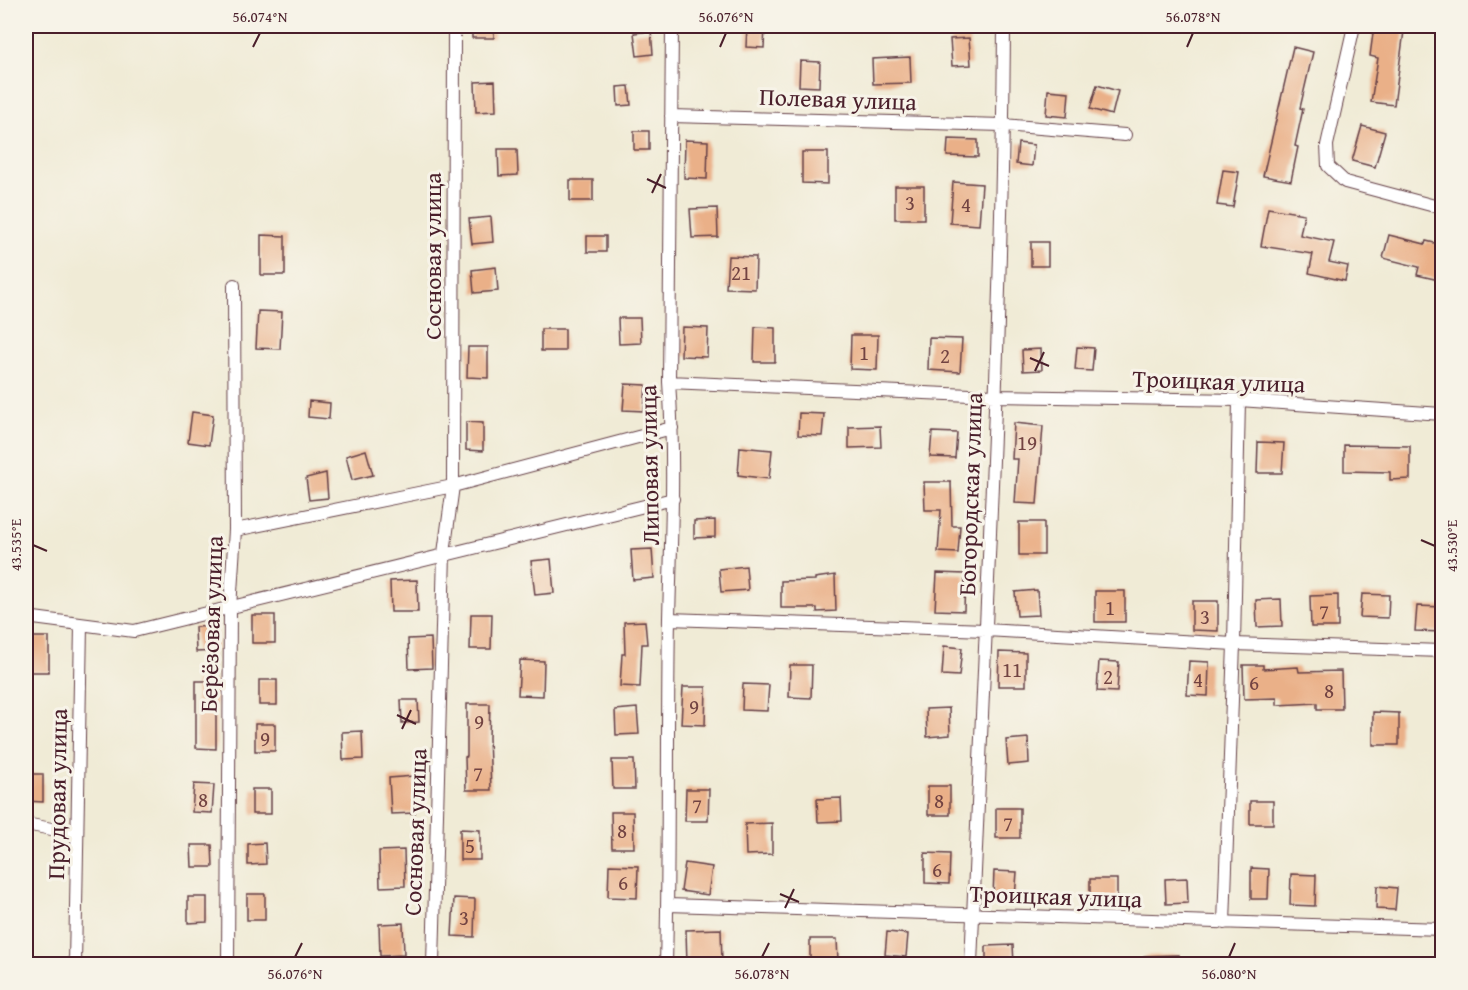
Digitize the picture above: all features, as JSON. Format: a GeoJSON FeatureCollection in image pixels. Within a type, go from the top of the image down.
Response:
{"type":"FeatureCollection","features":[{"type":"Feature","properties":{"kind":"street","name":"Сосновая улица"},"geometry":{"type":"LineString","coordinates":[[433,964],[444,554],[453,486],[454,26]]}},
{"type":"Feature","properties":{"kind":"street","name":"Липовая улица"},"geometry":{"type":"LineString","coordinates":[[666,964],[669,619],[673,499],[669,382],[672,26]]}},
{"type":"Feature","properties":{"kind":"street","name":"Богородская улица"},"geometry":{"type":"LineString","coordinates":[[971,964],[986,630],[1004,125],[1004,26]]}},
{"type":"Feature","properties":{"kind":"street"},"geometry":{"type":"LineString","coordinates":[[1354,26],[1326,145],[1328,166],[1345,182],[1443,208]]}},
{"type":"Feature","properties":{"kind":"street","name":"Полевая улица"},"geometry":{"type":"LineString","coordinates":[[671,116],[1004,125],[1125,135]]}},
{"type":"Feature","properties":{"kind":"street","name":"Берёзовая улица"},"geometry":{"type":"LineString","coordinates":[[228,964],[230,608],[235,530],[234,285]]}},
{"type":"Feature","properties":{"kind":"street"},"geometry":{"type":"LineString","coordinates":[[669,382],[994,396]]}},
{"type":"Feature","properties":{"kind":"street","name":"Троицкая улица"},"geometry":{"type":"LineString","coordinates":[[994,396],[1239,400],[1443,414]]}},
{"type":"Feature","properties":{"kind":"street"},"geometry":{"type":"LineString","coordinates":[[1224,922],[1234,644],[1239,400]]}},
{"type":"Feature","properties":{"kind":"street"},"geometry":{"type":"LineString","coordinates":[[235,530],[453,486],[672,428]]}},
{"type":"Feature","properties":{"kind":"street"},"geometry":{"type":"LineString","coordinates":[[26,617],[134,631],[673,499]]}},
{"type":"Feature","properties":{"kind":"street"},"geometry":{"type":"LineString","coordinates":[[669,619],[986,630],[1234,644],[1443,651]]}},
{"type":"Feature","properties":{"kind":"street","name":"Прудовая улица"},"geometry":{"type":"LineString","coordinates":[[75,964],[81,625]]}},
{"type":"Feature","properties":{"kind":"street"},"geometry":{"type":"LineString","coordinates":[[26,824],[77,834]]}},
{"type":"Feature","properties":{"kind":"street","name":"Троицкая улица"},"geometry":{"type":"LineString","coordinates":[[668,904],[1443,929]]}},
{"type":"Feature","properties":{"kind":"building"},"geometry":{"type":"Polygon","coordinates":[[[472,26],[494,26],[494,38],[472,38],[472,26]]]}},
{"type":"Feature","properties":{"kind":"building"},"geometry":{"type":"Polygon","coordinates":[[[747,26],[765,26],[764,48],[746,47],[747,26]]]}},
{"type":"Feature","properties":{"kind":"building"},"geometry":{"type":"Polygon","coordinates":[[[1374,26],[1404,31],[1394,105],[1371,102],[1378,58],[1370,56],[1374,26]]]}},
{"type":"Feature","properties":{"kind":"building"},"geometry":{"type":"Polygon","coordinates":[[[651,31],[653,54],[637,56],[634,33],[651,31]]]}},
{"type":"Feature","properties":{"kind":"building"},"geometry":{"type":"Polygon","coordinates":[[[969,38],[971,65],[952,66],[950,39],[969,38]]]}},
{"type":"Feature","properties":{"kind":"building"},"geometry":{"type":"Polygon","coordinates":[[[1293,47],[1313,52],[1300,108],[1303,109],[1295,146],[1298,147],[1291,181],[1263,176],[1293,47]]]}},
{"type":"Feature","properties":{"kind":"building"},"geometry":{"type":"Polygon","coordinates":[[[910,57],[911,83],[873,84],[872,59],[910,57]]]}},
{"type":"Feature","properties":{"kind":"building"},"geometry":{"type":"Polygon","coordinates":[[[800,61],[820,62],[819,87],[799,86],[800,61]]]}},
{"type":"Feature","properties":{"kind":"building"},"geometry":{"type":"Polygon","coordinates":[[[495,81],[496,111],[476,112],[475,82],[495,81]]]}},
{"type":"Feature","properties":{"kind":"building"},"geometry":{"type":"Polygon","coordinates":[[[1097,85],[1118,91],[1112,115],[1090,109],[1097,85]]]}},
{"type":"Feature","properties":{"kind":"building"},"geometry":{"type":"Polygon","coordinates":[[[629,86],[631,105],[618,106],[617,87],[629,86]]]}},
{"type":"Feature","properties":{"kind":"building"},"geometry":{"type":"Polygon","coordinates":[[[1048,90],[1069,92],[1067,117],[1046,115],[1048,90]]]}},
{"type":"Feature","properties":{"kind":"building"},"geometry":{"type":"Polygon","coordinates":[[[1362,126],[1385,132],[1375,167],[1352,161],[1362,126]]]}},
{"type":"Feature","properties":{"kind":"building"},"geometry":{"type":"Polygon","coordinates":[[[634,131],[649,131],[649,150],[634,150],[634,131]]]}},
{"type":"Feature","properties":{"kind":"building"},"geometry":{"type":"Polygon","coordinates":[[[948,139],[978,140],[978,157],[947,156],[948,139]]]}},
{"type":"Feature","properties":{"kind":"building"},"geometry":{"type":"Polygon","coordinates":[[[685,140],[708,141],[707,179],[684,178],[685,140]]]}},
{"type":"Feature","properties":{"kind":"building"},"geometry":{"type":"Polygon","coordinates":[[[1018,143],[1034,145],[1032,166],[1016,164],[1018,143]]]}},
{"type":"Feature","properties":{"kind":"building"},"geometry":{"type":"Polygon","coordinates":[[[498,149],[517,149],[518,175],[499,176],[498,149]]]}},
{"type":"Feature","properties":{"kind":"building"},"geometry":{"type":"Polygon","coordinates":[[[802,152],[828,152],[828,184],[802,183],[802,152]]]}},
{"type":"Feature","properties":{"kind":"building"},"geometry":{"type":"Polygon","coordinates":[[[1223,170],[1239,172],[1233,207],[1217,205],[1223,170]]]}},
{"type":"Feature","properties":{"kind":"building"},"geometry":{"type":"Polygon","coordinates":[[[570,180],[593,180],[593,201],[570,201],[570,180]]]}},
{"type":"Feature","properties":{"kind":"building"},"geometry":{"type":"Polygon","coordinates":[[[953,182],[982,184],[979,225],[950,223],[953,182]]]}},
{"type":"Feature","properties":{"kind":"building"},"geometry":{"type":"Polygon","coordinates":[[[895,186],[924,186],[924,219],[895,219],[895,186]]]}},
{"type":"Feature","properties":{"kind":"building"},"geometry":{"type":"Polygon","coordinates":[[[717,208],[718,237],[692,238],[690,209],[717,208]]]}},
{"type":"Feature","properties":{"kind":"building"},"geometry":{"type":"Polygon","coordinates":[[[1268,208],[1304,214],[1300,235],[1334,242],[1329,262],[1348,266],[1345,281],[1309,273],[1313,254],[1261,246],[1268,208]]]}},
{"type":"Feature","properties":{"kind":"building"},"geometry":{"type":"Polygon","coordinates":[[[491,217],[493,242],[472,244],[469,219],[491,217]]]}},
{"type":"Feature","properties":{"kind":"building"},"geometry":{"type":"Polygon","coordinates":[[[261,235],[285,236],[285,275],[261,275],[261,235]]]}},
{"type":"Feature","properties":{"kind":"building"},"geometry":{"type":"Polygon","coordinates":[[[1389,235],[1425,244],[1426,241],[1443,245],[1443,281],[1417,275],[1419,267],[1383,258],[1389,235]]]}},
{"type":"Feature","properties":{"kind":"building"},"geometry":{"type":"Polygon","coordinates":[[[587,236],[606,236],[606,252],[587,252],[587,236]]]}},
{"type":"Feature","properties":{"kind":"building"},"geometry":{"type":"Polygon","coordinates":[[[1031,242],[1048,242],[1048,266],[1031,266],[1031,242]]]}},
{"type":"Feature","properties":{"kind":"building"},"geometry":{"type":"Polygon","coordinates":[[[728,256],[756,257],[755,289],[726,288],[728,256]]]}},
{"type":"Feature","properties":{"kind":"building"},"geometry":{"type":"Polygon","coordinates":[[[496,267],[498,291],[474,293],[472,270],[496,267]]]}},
{"type":"Feature","properties":{"kind":"building"},"geometry":{"type":"Polygon","coordinates":[[[258,311],[282,312],[280,349],[256,348],[258,311]]]}},
{"type":"Feature","properties":{"kind":"building"},"geometry":{"type":"Polygon","coordinates":[[[618,318],[640,318],[641,343],[619,344],[618,318]]]}},
{"type":"Feature","properties":{"kind":"building"},"geometry":{"type":"Polygon","coordinates":[[[682,327],[708,328],[707,357],[681,356],[682,327]]]}},
{"type":"Feature","properties":{"kind":"building"},"geometry":{"type":"Polygon","coordinates":[[[755,327],[775,328],[775,362],[754,362],[755,327]]]}},
{"type":"Feature","properties":{"kind":"building"},"geometry":{"type":"Polygon","coordinates":[[[541,329],[565,329],[565,351],[541,351],[541,329]]]}},
{"type":"Feature","properties":{"kind":"building"},"geometry":{"type":"Polygon","coordinates":[[[851,335],[878,335],[877,370],[850,369],[851,335]]]}},
{"type":"Feature","properties":{"kind":"building"},"geometry":{"type":"Polygon","coordinates":[[[929,338],[962,339],[960,372],[928,370],[929,338]]]}},
{"type":"Feature","properties":{"kind":"building"},"geometry":{"type":"Polygon","coordinates":[[[468,347],[488,347],[488,378],[467,377],[468,347]]]}},
{"type":"Feature","properties":{"kind":"building"},"geometry":{"type":"Polygon","coordinates":[[[1077,347],[1094,348],[1092,371],[1075,370],[1077,347]]]}},
{"type":"Feature","properties":{"kind":"building"},"geometry":{"type":"Polygon","coordinates":[[[1041,349],[1042,370],[1023,371],[1022,350],[1041,349]]]}},
{"type":"Feature","properties":{"kind":"building"},"geometry":{"type":"Polygon","coordinates":[[[625,384],[646,385],[644,411],[623,410],[625,384]]]}},
{"type":"Feature","properties":{"kind":"building"},"geometry":{"type":"Polygon","coordinates":[[[309,401],[330,403],[329,419],[308,417],[309,401]]]}},
{"type":"Feature","properties":{"kind":"building"},"geometry":{"type":"Polygon","coordinates":[[[192,412],[213,415],[209,445],[188,442],[192,412]]]}},
{"type":"Feature","properties":{"kind":"building"},"geometry":{"type":"Polygon","coordinates":[[[799,413],[824,414],[822,436],[798,435],[799,413]]]}},
{"type":"Feature","properties":{"kind":"building"},"geometry":{"type":"Polygon","coordinates":[[[466,422],[483,423],[483,451],[466,450],[466,422]]]}},
{"type":"Feature","properties":{"kind":"building"},"geometry":{"type":"Polygon","coordinates":[[[1014,423],[1043,426],[1037,504],[1015,503],[1018,459],[1012,459],[1014,423]]]}},
{"type":"Feature","properties":{"kind":"building"},"geometry":{"type":"Polygon","coordinates":[[[880,426],[881,447],[849,448],[849,427],[880,426]]]}},
{"type":"Feature","properties":{"kind":"building"},"geometry":{"type":"Polygon","coordinates":[[[932,432],[957,433],[955,458],[930,457],[932,432]]]}},
{"type":"Feature","properties":{"kind":"building"},"geometry":{"type":"Polygon","coordinates":[[[1258,442],[1284,443],[1282,473],[1257,473],[1258,442]]]}},
{"type":"Feature","properties":{"kind":"building"},"geometry":{"type":"Polygon","coordinates":[[[1344,445],[1410,446],[1410,479],[1390,480],[1390,472],[1344,471],[1344,445]]]}},
{"type":"Feature","properties":{"kind":"building"},"geometry":{"type":"Polygon","coordinates":[[[740,447],[772,450],[769,479],[738,475],[740,447]]]}},
{"type":"Feature","properties":{"kind":"building"},"geometry":{"type":"Polygon","coordinates":[[[366,450],[373,475],[352,480],[346,456],[366,450]]]}},
{"type":"Feature","properties":{"kind":"building"},"geometry":{"type":"Polygon","coordinates":[[[326,473],[328,498],[309,500],[306,478],[326,473]]]}},
{"type":"Feature","properties":{"kind":"building"},"geometry":{"type":"Polygon","coordinates":[[[924,482],[951,482],[952,526],[960,526],[958,553],[938,552],[941,510],[925,510],[924,482]]]}},
{"type":"Feature","properties":{"kind":"building"},"geometry":{"type":"Polygon","coordinates":[[[715,520],[715,537],[694,538],[694,521],[715,520]]]}},
{"type":"Feature","properties":{"kind":"building"},"geometry":{"type":"Polygon","coordinates":[[[1019,522],[1044,522],[1044,555],[1019,555],[1019,522]]]}},
{"type":"Feature","properties":{"kind":"building"},"geometry":{"type":"Polygon","coordinates":[[[652,549],[654,578],[633,580],[631,550],[652,549]]]}},
{"type":"Feature","properties":{"kind":"building"},"geometry":{"type":"Polygon","coordinates":[[[551,559],[554,593],[535,595],[531,561],[551,559]]]}},
{"type":"Feature","properties":{"kind":"building"},"geometry":{"type":"Polygon","coordinates":[[[746,566],[748,590],[721,592],[719,569],[746,566]]]}},
{"type":"Feature","properties":{"kind":"building"},"geometry":{"type":"Polygon","coordinates":[[[937,573],[965,574],[964,611],[935,610],[937,573]]]}},
{"type":"Feature","properties":{"kind":"building"},"geometry":{"type":"Polygon","coordinates":[[[835,575],[836,611],[817,612],[817,608],[781,608],[781,581],[815,580],[815,578],[835,575]]]}},
{"type":"Feature","properties":{"kind":"building"},"geometry":{"type":"Polygon","coordinates":[[[417,580],[418,612],[391,612],[390,581],[417,580]]]}},
{"type":"Feature","properties":{"kind":"building"},"geometry":{"type":"Polygon","coordinates":[[[1037,590],[1039,615],[1017,616],[1015,592],[1037,590]]]}},
{"type":"Feature","properties":{"kind":"building"},"geometry":{"type":"Polygon","coordinates":[[[1095,591],[1125,591],[1125,622],[1095,622],[1095,591]]]}},
{"type":"Feature","properties":{"kind":"building"},"geometry":{"type":"Polygon","coordinates":[[[1362,594],[1389,595],[1388,618],[1360,617],[1362,594]]]}},
{"type":"Feature","properties":{"kind":"building"},"geometry":{"type":"Polygon","coordinates":[[[1338,595],[1338,627],[1311,627],[1310,596],[1338,595]]]}},
{"type":"Feature","properties":{"kind":"building"},"geometry":{"type":"Polygon","coordinates":[[[1281,599],[1282,626],[1257,627],[1256,600],[1281,599]]]}},
{"type":"Feature","properties":{"kind":"building"},"geometry":{"type":"Polygon","coordinates":[[[1192,601],[1218,601],[1218,631],[1192,630],[1192,601]]]}},
{"type":"Feature","properties":{"kind":"building"},"geometry":{"type":"Polygon","coordinates":[[[1417,606],[1443,607],[1443,632],[1415,631],[1417,606]]]}},
{"type":"Feature","properties":{"kind":"building"},"geometry":{"type":"Polygon","coordinates":[[[471,614],[492,614],[491,649],[470,649],[471,614]]]}},
{"type":"Feature","properties":{"kind":"building"},"geometry":{"type":"Polygon","coordinates":[[[252,615],[275,615],[275,643],[252,643],[252,615]]]}},
{"type":"Feature","properties":{"kind":"building"},"geometry":{"type":"Polygon","coordinates":[[[645,621],[647,644],[642,644],[640,687],[620,686],[622,654],[625,654],[624,622],[645,621]]]}},
{"type":"Feature","properties":{"kind":"building"},"geometry":{"type":"Polygon","coordinates":[[[216,626],[217,651],[196,652],[195,627],[216,626]]]}},
{"type":"Feature","properties":{"kind":"building"},"geometry":{"type":"Polygon","coordinates":[[[26,637],[49,637],[49,672],[26,672],[26,637]]]}},
{"type":"Feature","properties":{"kind":"building"},"geometry":{"type":"Polygon","coordinates":[[[431,638],[432,668],[409,669],[408,639],[431,638]]]}},
{"type":"Feature","properties":{"kind":"building"},"geometry":{"type":"Polygon","coordinates":[[[944,646],[962,648],[959,676],[942,675],[944,646]]]}},
{"type":"Feature","properties":{"kind":"building"},"geometry":{"type":"Polygon","coordinates":[[[999,652],[1026,653],[1026,686],[998,686],[999,652]]]}},
{"type":"Feature","properties":{"kind":"building"},"geometry":{"type":"Polygon","coordinates":[[[520,660],[544,661],[543,696],[518,695],[520,660]]]}},
{"type":"Feature","properties":{"kind":"building"},"geometry":{"type":"Polygon","coordinates":[[[1099,661],[1119,662],[1117,692],[1097,691],[1099,661]]]}},
{"type":"Feature","properties":{"kind":"building"},"geometry":{"type":"Polygon","coordinates":[[[1189,661],[1209,662],[1208,696],[1187,695],[1189,661]]]}},
{"type":"Feature","properties":{"kind":"building"},"geometry":{"type":"Polygon","coordinates":[[[790,665],[812,665],[811,698],[789,697],[790,665]]]}},
{"type":"Feature","properties":{"kind":"building"},"geometry":{"type":"Polygon","coordinates":[[[1243,665],[1263,665],[1263,669],[1298,667],[1299,672],[1341,671],[1342,709],[1317,709],[1317,703],[1277,705],[1277,698],[1244,699],[1243,665]]]}},
{"type":"Feature","properties":{"kind":"building"},"geometry":{"type":"Polygon","coordinates":[[[259,680],[277,680],[277,705],[259,705],[259,680]]]}},
{"type":"Feature","properties":{"kind":"building"},"geometry":{"type":"Polygon","coordinates":[[[196,681],[216,681],[216,749],[196,748],[196,681]]]}},
{"type":"Feature","properties":{"kind":"building"},"geometry":{"type":"Polygon","coordinates":[[[743,684],[769,685],[767,711],[742,710],[743,684]]]}},
{"type":"Feature","properties":{"kind":"building"},"geometry":{"type":"Polygon","coordinates":[[[683,687],[706,687],[705,725],[681,724],[683,687]]]}},
{"type":"Feature","properties":{"kind":"building"},"geometry":{"type":"Polygon","coordinates":[[[401,700],[418,700],[419,722],[402,723],[401,700]]]}},
{"type":"Feature","properties":{"kind":"building"},"geometry":{"type":"Polygon","coordinates":[[[467,704],[490,704],[491,790],[466,790],[467,704]]]}},
{"type":"Feature","properties":{"kind":"building"},"geometry":{"type":"Polygon","coordinates":[[[637,708],[639,734],[616,735],[615,710],[637,708]]]}},
{"type":"Feature","properties":{"kind":"building"},"geometry":{"type":"Polygon","coordinates":[[[949,708],[950,735],[927,737],[926,709],[949,708]]]}},
{"type":"Feature","properties":{"kind":"building"},"geometry":{"type":"Polygon","coordinates":[[[1373,712],[1399,713],[1399,745],[1373,745],[1373,712]]]}},
{"type":"Feature","properties":{"kind":"building"},"geometry":{"type":"Polygon","coordinates":[[[255,724],[275,724],[275,751],[255,751],[255,724]]]}},
{"type":"Feature","properties":{"kind":"building"},"geometry":{"type":"Polygon","coordinates":[[[362,731],[363,759],[343,760],[342,732],[362,731]]]}},
{"type":"Feature","properties":{"kind":"building"},"geometry":{"type":"Polygon","coordinates":[[[1028,738],[1029,763],[1008,765],[1006,740],[1028,738]]]}},
{"type":"Feature","properties":{"kind":"building"},"geometry":{"type":"Polygon","coordinates":[[[612,760],[634,760],[635,789],[613,789],[612,760]]]}},
{"type":"Feature","properties":{"kind":"building"},"geometry":{"type":"Polygon","coordinates":[[[26,774],[43,774],[43,802],[26,801],[26,774]]]}},
{"type":"Feature","properties":{"kind":"building"},"geometry":{"type":"Polygon","coordinates":[[[414,776],[415,813],[391,814],[389,778],[414,776]]]}},
{"type":"Feature","properties":{"kind":"building"},"geometry":{"type":"Polygon","coordinates":[[[194,784],[214,785],[212,813],[192,812],[194,784]]]}},
{"type":"Feature","properties":{"kind":"building"},"geometry":{"type":"Polygon","coordinates":[[[928,786],[950,786],[950,815],[928,815],[928,786]]]}},
{"type":"Feature","properties":{"kind":"building"},"geometry":{"type":"Polygon","coordinates":[[[252,789],[271,789],[271,814],[252,814],[252,789]]]}},
{"type":"Feature","properties":{"kind":"building"},"geometry":{"type":"Polygon","coordinates":[[[686,789],[709,789],[708,821],[685,821],[686,789]]]}},
{"type":"Feature","properties":{"kind":"building"},"geometry":{"type":"Polygon","coordinates":[[[841,798],[842,821],[818,822],[817,799],[841,798]]]}},
{"type":"Feature","properties":{"kind":"building"},"geometry":{"type":"Polygon","coordinates":[[[1250,801],[1273,801],[1273,824],[1250,824],[1250,801]]]}},
{"type":"Feature","properties":{"kind":"building"},"geometry":{"type":"Polygon","coordinates":[[[996,808],[1020,808],[1020,838],[996,838],[996,808]]]}},
{"type":"Feature","properties":{"kind":"building"},"geometry":{"type":"Polygon","coordinates":[[[611,812],[633,812],[634,848],[612,848],[611,812]]]}},
{"type":"Feature","properties":{"kind":"building"},"geometry":{"type":"Polygon","coordinates":[[[772,823],[772,854],[746,855],[745,824],[772,823]]]}},
{"type":"Feature","properties":{"kind":"building"},"geometry":{"type":"Polygon","coordinates":[[[460,829],[480,830],[480,860],[460,860],[460,829]]]}},
{"type":"Feature","properties":{"kind":"building"},"geometry":{"type":"Polygon","coordinates":[[[265,843],[266,864],[248,865],[248,844],[265,843]]]}},
{"type":"Feature","properties":{"kind":"building"},"geometry":{"type":"Polygon","coordinates":[[[191,845],[212,845],[213,867],[192,867],[191,845]]]}},
{"type":"Feature","properties":{"kind":"building"},"geometry":{"type":"Polygon","coordinates":[[[404,850],[405,886],[380,887],[379,851],[404,850]]]}},
{"type":"Feature","properties":{"kind":"building"},"geometry":{"type":"Polygon","coordinates":[[[925,853],[950,854],[949,884],[925,883],[925,853]]]}},
{"type":"Feature","properties":{"kind":"building"},"geometry":{"type":"Polygon","coordinates":[[[685,863],[712,867],[708,895],[681,891],[685,863]]]}},
{"type":"Feature","properties":{"kind":"building"},"geometry":{"type":"Polygon","coordinates":[[[609,865],[638,866],[637,898],[608,897],[609,865]]]}},
{"type":"Feature","properties":{"kind":"building"},"geometry":{"type":"Polygon","coordinates":[[[1251,868],[1269,869],[1268,899],[1251,899],[1251,868]]]}},
{"type":"Feature","properties":{"kind":"building"},"geometry":{"type":"Polygon","coordinates":[[[994,871],[1017,872],[1015,897],[993,896],[994,871]]]}},
{"type":"Feature","properties":{"kind":"building"},"geometry":{"type":"Polygon","coordinates":[[[1291,874],[1316,875],[1315,906],[1290,905],[1291,874]]]}},
{"type":"Feature","properties":{"kind":"building"},"geometry":{"type":"Polygon","coordinates":[[[1187,878],[1188,903],[1166,904],[1165,879],[1187,878]]]}},
{"type":"Feature","properties":{"kind":"building"},"geometry":{"type":"Polygon","coordinates":[[[1090,879],[1117,879],[1117,902],[1090,902],[1090,879]]]}},
{"type":"Feature","properties":{"kind":"building"},"geometry":{"type":"Polygon","coordinates":[[[1377,886],[1397,888],[1395,910],[1376,909],[1377,886]]]}},
{"type":"Feature","properties":{"kind":"building"},"geometry":{"type":"Polygon","coordinates":[[[247,894],[265,894],[265,920],[247,920],[247,894]]]}},
{"type":"Feature","properties":{"kind":"building"},"geometry":{"type":"Polygon","coordinates":[[[188,897],[207,897],[207,922],[188,923],[188,897]]]}},
{"type":"Feature","properties":{"kind":"building"},"geometry":{"type":"Polygon","coordinates":[[[454,898],[475,899],[474,937],[452,936],[454,898]]]}},
{"type":"Feature","properties":{"kind":"building"},"geometry":{"type":"Polygon","coordinates":[[[403,923],[404,955],[380,956],[379,924],[403,923]]]}},
{"type":"Feature","properties":{"kind":"building"},"geometry":{"type":"Polygon","coordinates":[[[721,929],[722,963],[687,964],[686,930],[721,929]]]}},
{"type":"Feature","properties":{"kind":"building"},"geometry":{"type":"Polygon","coordinates":[[[887,932],[908,934],[906,957],[885,955],[887,932]]]}},
{"type":"Feature","properties":{"kind":"building"},"geometry":{"type":"Polygon","coordinates":[[[810,939],[837,939],[838,961],[810,962],[810,939]]]}},
{"type":"Feature","properties":{"kind":"building"},"geometry":{"type":"Polygon","coordinates":[[[1013,945],[1014,964],[986,964],[986,946],[1013,945]]]}},
{"type":"Feature","properties":{"kind":"building"},"geometry":{"type":"Polygon","coordinates":[[[1179,955],[1179,964],[1144,964],[1144,956],[1179,955]]]}}]}
